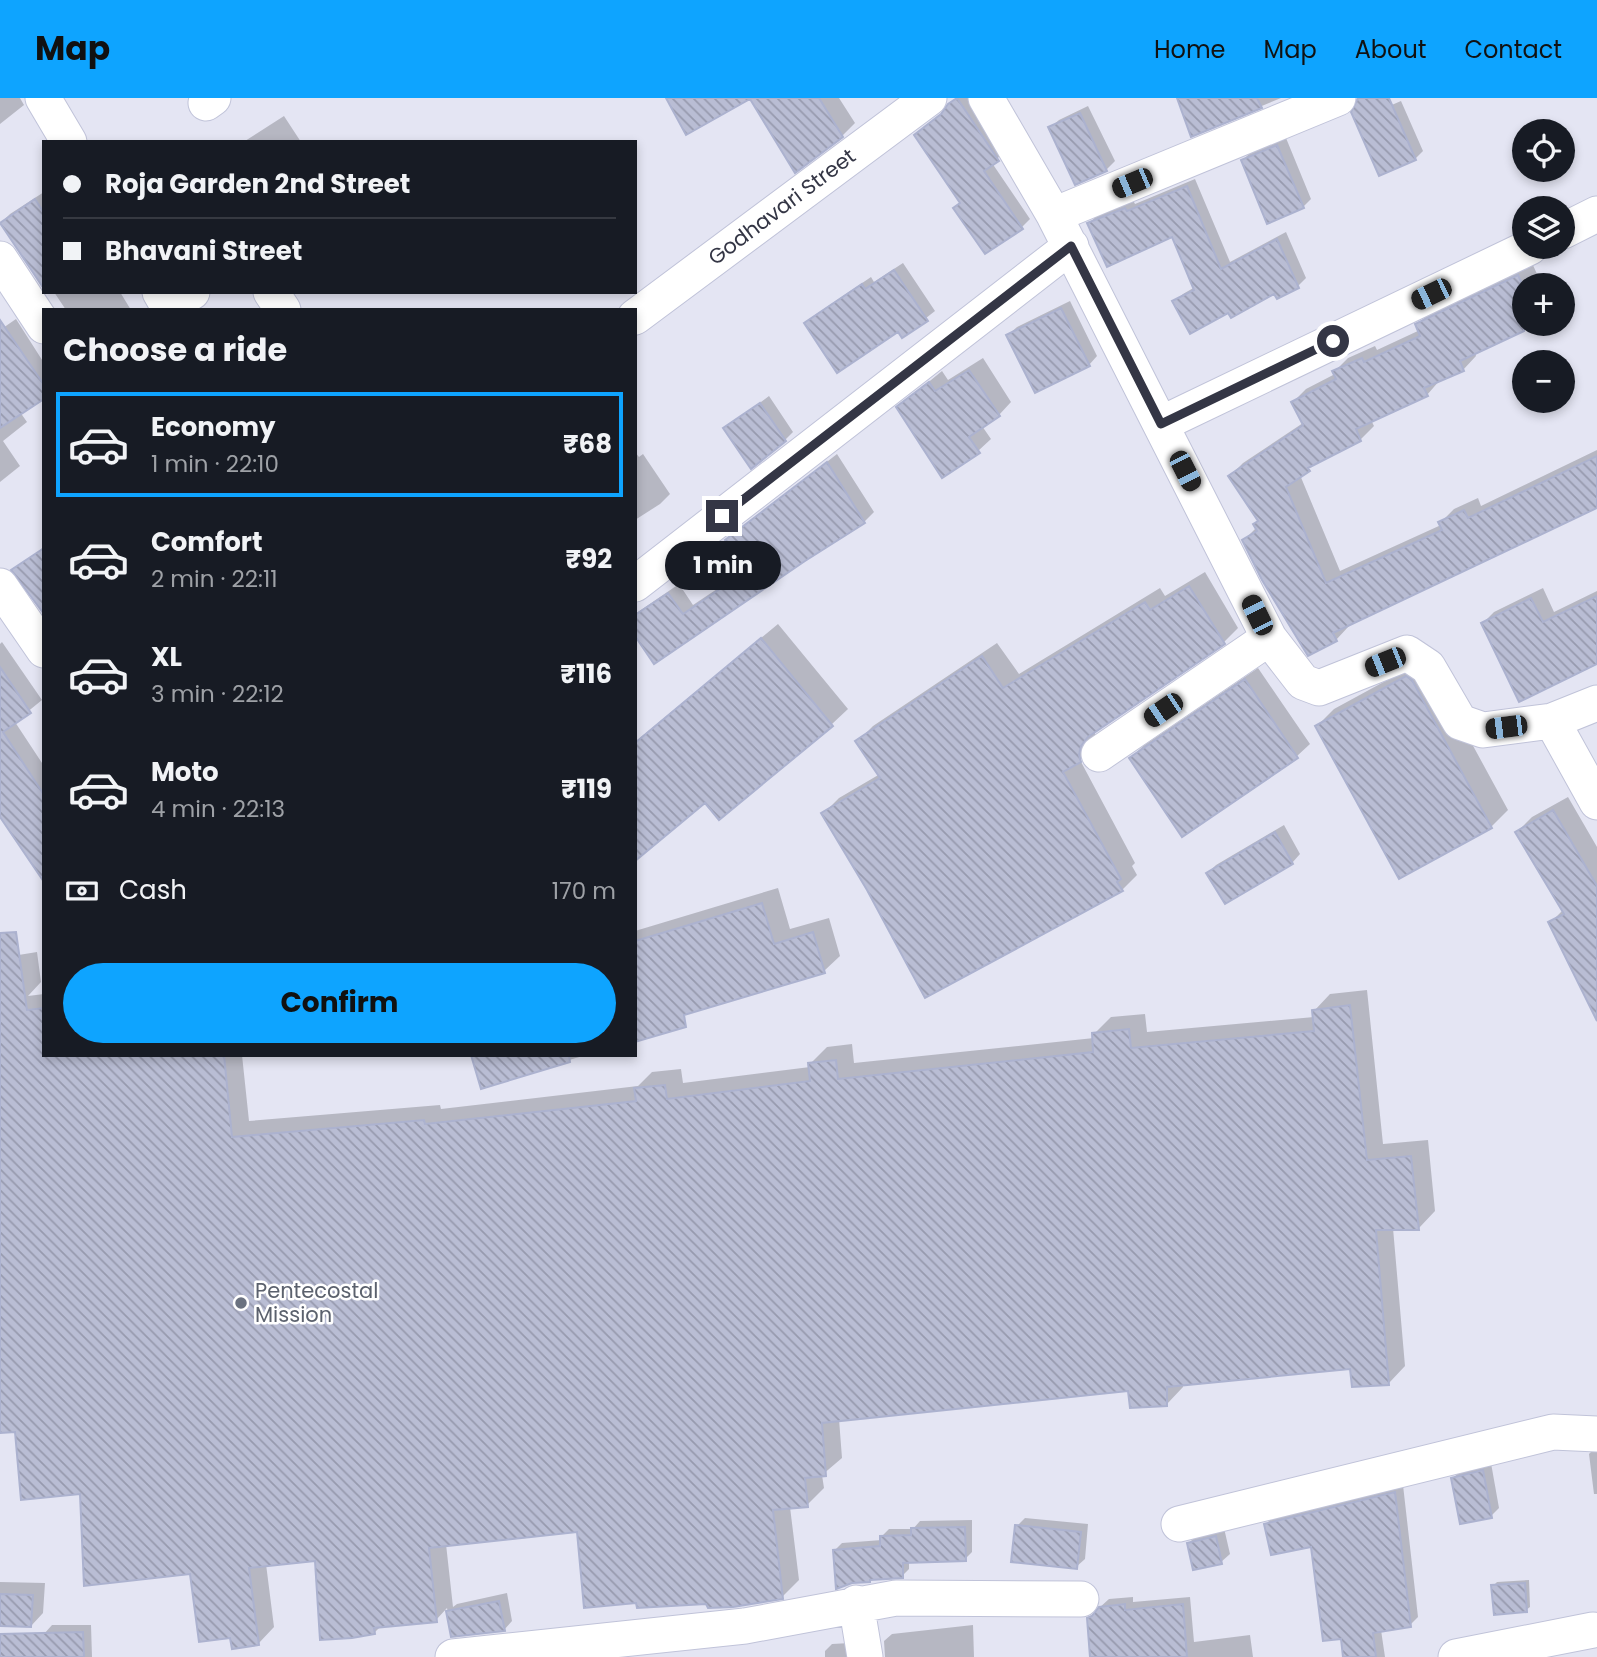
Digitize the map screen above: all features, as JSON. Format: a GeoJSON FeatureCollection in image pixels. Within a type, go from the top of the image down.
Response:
{"type":"FeatureCollection","features":[{"type":"Feature","properties":{"kind":"street"},"geometry":{"type":"LineString","coordinates":[[43,98],[68,140]]}},
{"type":"Feature","properties":{"kind":"street","name":"Godhavari Street"},"geometry":{"type":"LineString","coordinates":[[637,316],[929,98]]}},
{"type":"Feature","properties":{"kind":"street"},"geometry":{"type":"LineString","coordinates":[[986,98],[1071,246],[1269,638],[1303,682],[1319,688],[1407,653],[1428,667],[1460,722],[1483,730],[1552,721],[1597,703]]}},
{"type":"Feature","properties":{"kind":"street"},"geometry":{"type":"LineString","coordinates":[[1054,215],[1338,98]]}},
{"type":"Feature","properties":{"kind":"street"},"geometry":{"type":"LineString","coordinates":[[1575,225],[1597,214]]}},
{"type":"Feature","properties":{"kind":"street"},"geometry":{"type":"LineString","coordinates":[[637,582],[1071,246]]}},
{"type":"Feature","properties":{"kind":"street"},"geometry":{"type":"LineString","coordinates":[[1161,424],[1512,256]]}},
{"type":"Feature","properties":{"kind":"street"},"geometry":{"type":"LineString","coordinates":[[0,259],[42,323]]}},
{"type":"Feature","properties":{"kind":"street"},"geometry":{"type":"LineString","coordinates":[[0,586],[42,647]]}},
{"type":"Feature","properties":{"kind":"street"},"geometry":{"type":"LineString","coordinates":[[1099,754],[1269,638]]}},
{"type":"Feature","properties":{"kind":"street"},"geometry":{"type":"LineString","coordinates":[[1552,721],[1597,802]]}},
{"type":"Feature","properties":{"kind":"street"},"geometry":{"type":"LineString","coordinates":[[1179,1524],[1553,1432],[1597,1434]]}},
{"type":"Feature","properties":{"kind":"street"},"geometry":{"type":"LineString","coordinates":[[469,1656],[745,1626],[856,1603],[896,1598],[1081,1599]]}},
{"type":"Feature","properties":{"kind":"street"},"geometry":{"type":"LineString","coordinates":[[856,1603],[865,1657]]}},
{"type":"Feature","properties":{"kind":"street"},"geometry":{"type":"LineString","coordinates":[[1456,1657],[1593,1630]]}},
{"type":"Feature","properties":{"kind":"building"},"geometry":{"type":"Polygon","coordinates":[[[666,98],[819,98],[843,137],[795,173],[750,99],[686,135],[666,98]]]}},
{"type":"Feature","properties":{"kind":"building"},"geometry":{"type":"Polygon","coordinates":[[[957,98],[999,161],[984,171],[1023,229],[985,254],[953,208],[960,203],[914,135],[957,98]]]}},
{"type":"Feature","properties":{"kind":"building"},"geometry":{"type":"Polygon","coordinates":[[[1177,98],[1257,98],[1262,108],[1191,137],[1177,98]]]}},
{"type":"Feature","properties":{"kind":"building"},"geometry":{"type":"Polygon","coordinates":[[[1358,98],[1389,98],[1416,160],[1379,176],[1351,112],[1358,98]]]}},
{"type":"Feature","properties":{"kind":"building"},"geometry":{"type":"Polygon","coordinates":[[[1080,113],[1107,171],[1075,185],[1048,127],[1080,113]]]}},
{"type":"Feature","properties":{"kind":"building"},"geometry":{"type":"Polygon","coordinates":[[[1277,145],[1304,208],[1267,224],[1241,160],[1277,145]]]}},
{"type":"Feature","properties":{"kind":"building"},"geometry":{"type":"Polygon","coordinates":[[[1187,186],[1221,269],[1277,239],[1299,288],[1277,299],[1274,294],[1231,318],[1228,313],[1190,334],[1172,301],[1194,290],[1172,237],[1107,267],[1087,223],[1125,208],[1127,211],[1187,186]]]}},
{"type":"Feature","properties":{"kind":"building"},"geometry":{"type":"Polygon","coordinates":[[[35,199],[42,210],[42,286],[0,223],[35,199]]]}},
{"type":"Feature","properties":{"kind":"building"},"geometry":{"type":"Polygon","coordinates":[[[894,270],[928,321],[902,338],[898,332],[837,373],[804,323],[862,284],[865,289],[894,270]]]}},
{"type":"Feature","properties":{"kind":"building"},"geometry":{"type":"Polygon","coordinates":[[[1512,278],[1513,336],[1460,361],[1464,371],[1424,388],[1428,396],[1356,429],[1361,441],[1308,468],[1310,471],[1286,487],[1326,583],[1442,530],[1438,522],[1464,510],[1468,518],[1597,456],[1597,508],[1333,633],[1337,641],[1308,656],[1262,580],[1242,540],[1257,531],[1253,524],[1258,521],[1228,476],[1303,425],[1291,402],[1336,379],[1332,371],[1362,358],[1364,362],[1420,336],[1415,324],[1512,278]]]}},
{"type":"Feature","properties":{"kind":"building"},"geometry":{"type":"Polygon","coordinates":[[[1061,308],[1090,366],[1035,393],[1006,335],[1061,308]]]}},
{"type":"Feature","properties":{"kind":"building"},"geometry":{"type":"Polygon","coordinates":[[[0,320],[42,382],[42,400],[0,428],[0,320]]]}},
{"type":"Feature","properties":{"kind":"building"},"geometry":{"type":"Polygon","coordinates":[[[969,370],[1000,416],[969,437],[980,453],[942,478],[896,407],[929,382],[935,391],[969,370]]]}},
{"type":"Feature","properties":{"kind":"building"},"geometry":{"type":"Polygon","coordinates":[[[760,403],[786,441],[751,469],[723,428],[760,403]]]}},
{"type":"Feature","properties":{"kind":"building"},"geometry":{"type":"Polygon","coordinates":[[[827,462],[865,523],[654,664],[637,639],[637,614],[668,593],[683,614],[746,571],[725,540],[827,462]]]}},
{"type":"Feature","properties":{"kind":"building"},"geometry":{"type":"Polygon","coordinates":[[[42,549],[42,611],[11,570],[42,549]]]}},
{"type":"Feature","properties":{"kind":"building"},"geometry":{"type":"Polygon","coordinates":[[[1189,586],[1225,644],[1088,737],[1081,746],[1081,762],[1063,772],[1121,879],[1117,882],[1123,891],[925,998],[867,890],[821,813],[880,778],[855,741],[982,656],[1003,688],[1145,602],[1150,610],[1189,586]]]}},
{"type":"Feature","properties":{"kind":"building"},"geometry":{"type":"Polygon","coordinates":[[[1597,596],[1597,664],[1519,702],[1481,623],[1531,598],[1543,622],[1597,596]]]}},
{"type":"Feature","properties":{"kind":"building"},"geometry":{"type":"Polygon","coordinates":[[[761,638],[833,726],[719,820],[705,803],[637,859],[637,741],[761,638]]]}},
{"type":"Feature","properties":{"kind":"building"},"geometry":{"type":"Polygon","coordinates":[[[0,667],[31,713],[3,732],[42,792],[42,879],[0,817],[0,667]]]}},
{"type":"Feature","properties":{"kind":"building"},"geometry":{"type":"Polygon","coordinates":[[[1406,676],[1412,680],[1492,828],[1399,879],[1315,726],[1406,676]]]}},
{"type":"Feature","properties":{"kind":"building"},"geometry":{"type":"Polygon","coordinates":[[[1245,679],[1298,758],[1182,837],[1129,758],[1245,679]]]}},
{"type":"Feature","properties":{"kind":"building"},"geometry":{"type":"Polygon","coordinates":[[[1553,810],[1597,886],[1597,1021],[1548,922],[1564,914],[1515,832],[1553,810]]]}},
{"type":"Feature","properties":{"kind":"building"},"geometry":{"type":"Polygon","coordinates":[[[1275,832],[1293,864],[1225,904],[1206,873],[1275,832]]]}},
{"type":"Feature","properties":{"kind":"building"},"geometry":{"type":"Polygon","coordinates":[[[762,903],[774,944],[813,932],[825,973],[684,1015],[686,1027],[637,1041],[637,940],[762,903]]]}},
{"type":"Feature","properties":{"kind":"building"},"geometry":{"type":"Polygon","coordinates":[[[16,932],[27,1010],[42,1008],[42,1057],[224,1057],[232,1137],[424,1120],[425,1124],[636,1101],[634,1088],[665,1085],[667,1099],[810,1081],[808,1063],[836,1060],[838,1079],[1093,1052],[1092,1033],[1129,1029],[1131,1048],[1314,1031],[1312,1010],[1350,1005],[1367,1160],[1411,1156],[1419,1230],[1376,1230],[1389,1385],[1352,1387],[1350,1369],[1167,1387],[1167,1406],[1130,1408],[1128,1391],[822,1423],[826,1476],[805,1478],[808,1507],[773,1510],[783,1599],[733,1607],[708,1608],[706,1604],[637,1608],[636,1603],[584,1608],[577,1532],[429,1548],[437,1622],[374,1628],[375,1634],[352,1638],[320,1640],[315,1561],[249,1568],[259,1645],[232,1649],[230,1638],[199,1642],[190,1574],[84,1586],[80,1494],[21,1500],[15,1432],[0,1433],[0,933],[16,932]]]}},
{"type":"Feature","properties":{"kind":"building"},"geometry":{"type":"Polygon","coordinates":[[[472,1057],[569,1057],[570,1062],[481,1089],[472,1057]]]}},
{"type":"Feature","properties":{"kind":"building"},"geometry":{"type":"Polygon","coordinates":[[[1483,1470],[1492,1518],[1460,1524],[1451,1478],[1483,1470]]]}},
{"type":"Feature","properties":{"kind":"building"},"geometry":{"type":"Polygon","coordinates":[[[1395,1492],[1411,1627],[1373,1633],[1376,1657],[1343,1657],[1341,1639],[1323,1641],[1311,1547],[1271,1555],[1264,1524],[1395,1492]]]}},
{"type":"Feature","properties":{"kind":"building"},"geometry":{"type":"Polygon","coordinates":[[[1015,1525],[1081,1532],[1077,1569],[1011,1562],[1015,1525]]]}},
{"type":"Feature","properties":{"kind":"building"},"geometry":{"type":"Polygon","coordinates":[[[965,1527],[966,1561],[903,1563],[903,1578],[870,1580],[836,1589],[833,1550],[880,1546],[880,1536],[911,1535],[911,1528],[965,1527]]]}},
{"type":"Feature","properties":{"kind":"building"},"geometry":{"type":"Polygon","coordinates":[[[1216,1536],[1222,1564],[1193,1570],[1187,1543],[1216,1536]]]}},
{"type":"Feature","properties":{"kind":"building"},"geometry":{"type":"Polygon","coordinates":[[[1525,1583],[1527,1612],[1494,1615],[1491,1585],[1525,1583]]]}},
{"type":"Feature","properties":{"kind":"building"},"geometry":{"type":"Polygon","coordinates":[[[0,1594],[33,1595],[31,1627],[0,1626],[0,1594]]]}},
{"type":"Feature","properties":{"kind":"building"},"geometry":{"type":"Polygon","coordinates":[[[499,1601],[505,1631],[451,1637],[446,1611],[499,1601]]]}},
{"type":"Feature","properties":{"kind":"building"},"geometry":{"type":"Polygon","coordinates":[[[1125,1604],[1125,1610],[1183,1604],[1187,1657],[1090,1657],[1087,1618],[1099,1607],[1125,1604]]]}},
{"type":"Feature","properties":{"kind":"building"},"geometry":{"type":"Polygon","coordinates":[[[83,1632],[84,1657],[0,1657],[0,1634],[83,1632]]]}},
{"type":"Feature","properties":{"kind":"place","name":"Pentecostal Mission"},"geometry":{"type":"Point","coordinates":[241,1303]}},
{"type":"Feature","properties":{"kind":"route"},"geometry":{"type":"LineString","coordinates":[[722,516],[1071,246],[1161,424],[1333,341]]}}]}
